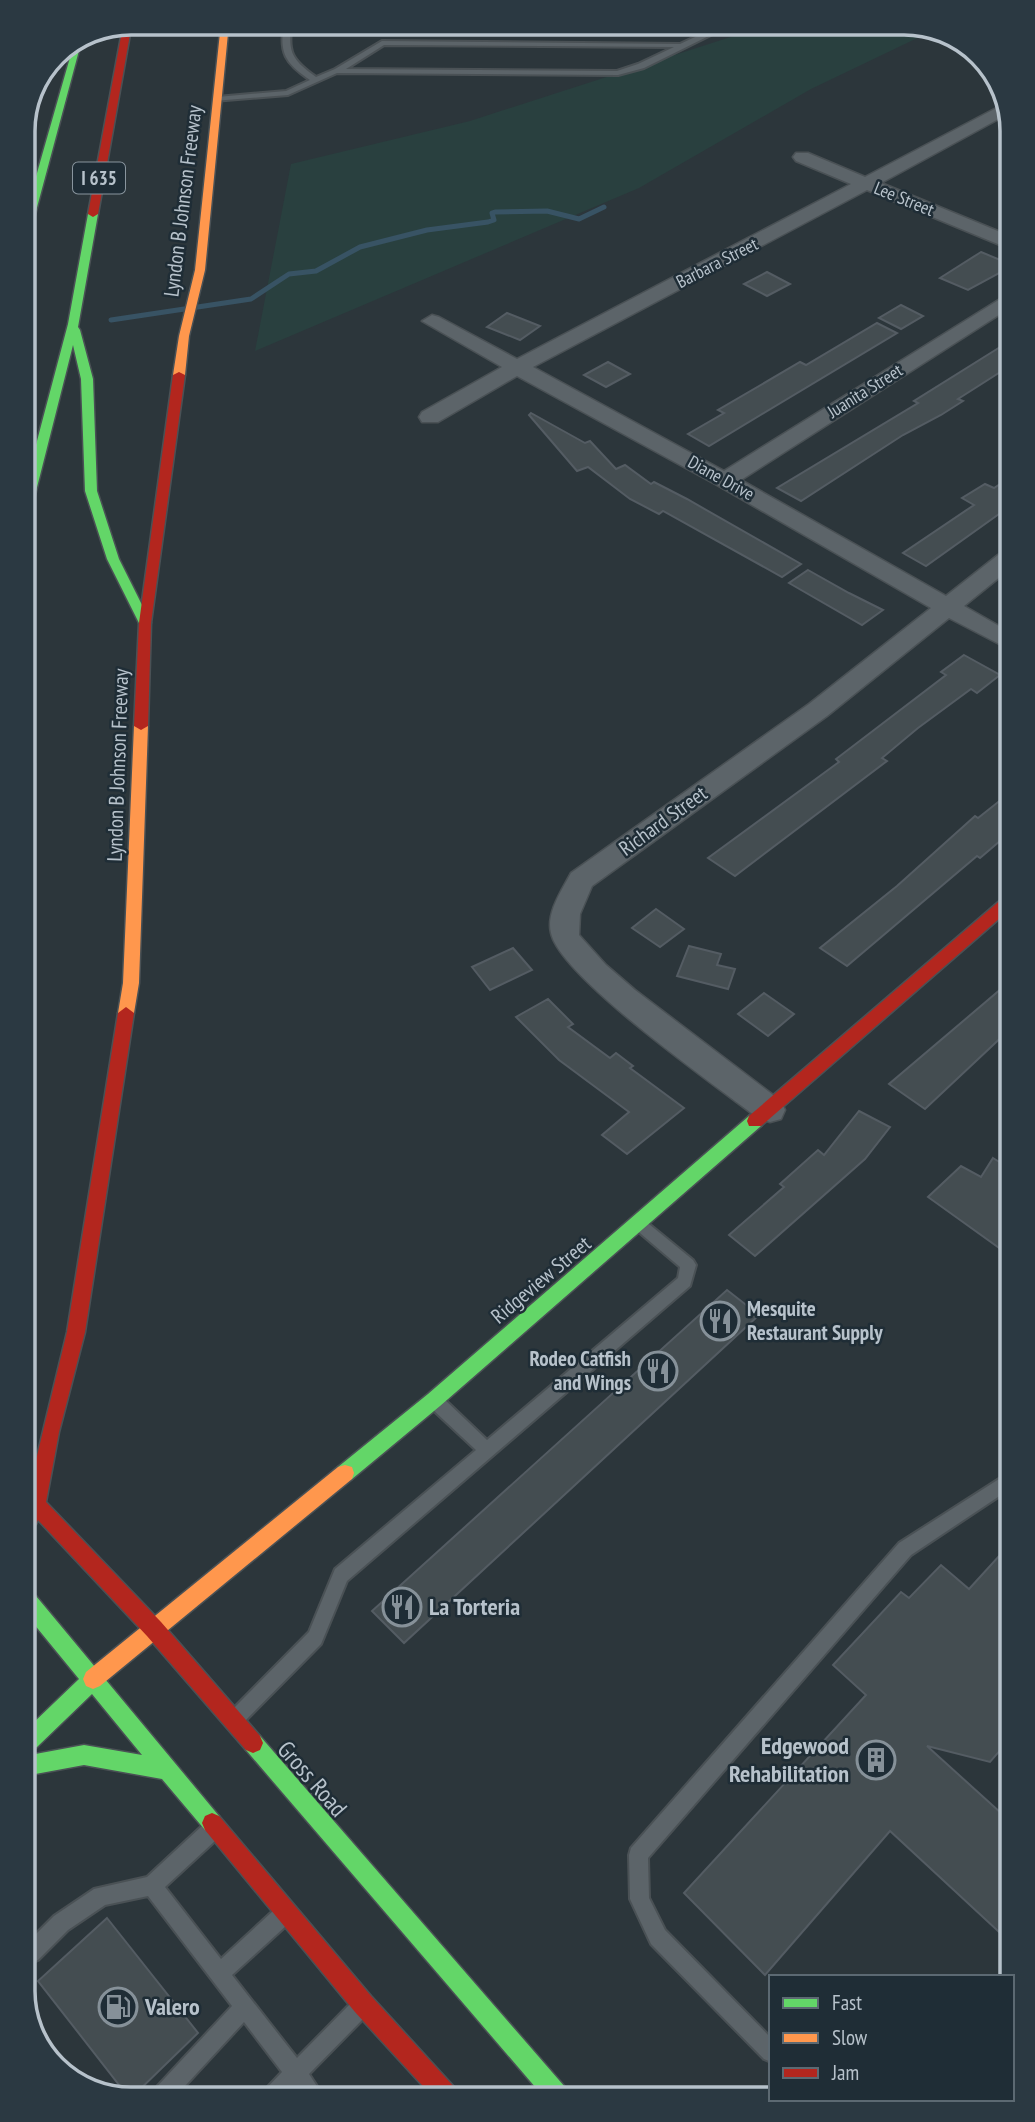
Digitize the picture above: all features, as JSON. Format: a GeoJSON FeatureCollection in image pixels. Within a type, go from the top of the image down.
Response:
{"type":"FeatureCollection","features":[{"type":"Feature","properties":{"kind":"main road","name":"I 635"},"geometry":{"type":"LineString","coordinates":[[35,469],[73,324],[129,35]]}},
{"type":"Feature","properties":{"kind":"main road","name":"Lyndon B Johnson Freeway"},"geometry":{"type":"LineString","coordinates":[[35,1491],[76,1332],[131,983],[145,623],[184,336],[200,270],[224,35]]}},
{"type":"Feature","properties":{"kind":"main road","name":"I 635"},"geometry":{"type":"LineString","coordinates":[[35,196],[76,53]]}},
{"type":"Feature","properties":{"kind":"main road"},"geometry":{"type":"LineString","coordinates":[[44,101],[44,163]]}},
{"type":"Feature","properties":{"kind":"main road"},"geometry":{"type":"LineString","coordinates":[[73,324],[87,379],[92,491],[113,559],[145,623]]}},
{"type":"Feature","properties":{"kind":"main road","name":"Ridgeview Street"},"geometry":{"type":"LineString","coordinates":[[35,1735],[93,1679],[434,1400],[1000,909]]}},
{"type":"Feature","properties":{"kind":"main road","name":"Gross Road"},"geometry":{"type":"LineString","coordinates":[[35,1511],[154,1629],[550,2087]]}},
{"type":"Feature","properties":{"kind":"main road"},"geometry":{"type":"LineString","coordinates":[[35,1610],[363,2004],[439,2087]]}},
{"type":"Feature","properties":{"kind":"main road"},"geometry":{"type":"LineString","coordinates":[[35,1764],[84,1755],[166,1769]]}},
{"type":"Feature","properties":{"kind":"street","name":"Barbara Street"},"geometry":{"type":"LineString","coordinates":[[430,417],[514,368],[998,112]]}},
{"type":"Feature","properties":{"kind":"street","name":"Lee Street"},"geometry":{"type":"LineString","coordinates":[[802,157],[1000,239]]}},
{"type":"Feature","properties":{"kind":"street","name":"Juanita Street"},"geometry":{"type":"LineString","coordinates":[[725,480],[1000,305]]}},
{"type":"Feature","properties":{"kind":"street","name":"Diane Drive"},"geometry":{"type":"LineString","coordinates":[[432,321],[514,368],[725,480],[1000,636]]}},
{"type":"Feature","properties":{"kind":"street","name":"Richard Street"},"geometry":{"type":"LineString","coordinates":[[770,1110],[602,980],[565,938],[564,915],[581,880],[818,710],[1000,564]]}},
{"type":"Feature","properties":{"kind":"lane"},"geometry":{"type":"LineString","coordinates":[[286,35],[284,43],[291,63],[315,80]]}},
{"type":"Feature","properties":{"kind":"lane"},"geometry":{"type":"LineString","coordinates":[[337,71],[618,73],[641,66],[703,35]]}},
{"type":"Feature","properties":{"kind":"lane"},"geometry":{"type":"LineString","coordinates":[[217,99],[288,93],[337,71],[382,43],[680,45]]}},
{"type":"Feature","properties":{"kind":"lane"},"geometry":{"type":"LineString","coordinates":[[232,1722],[315,1638],[341,1575],[685,1281],[688,1265],[639,1224]]}},
{"type":"Feature","properties":{"kind":"lane"},"geometry":{"type":"LineString","coordinates":[[434,1400],[487,1450]]}},
{"type":"Feature","properties":{"kind":"lane"},"geometry":{"type":"LineString","coordinates":[[769,2050],[658,1937],[640,1899],[638,1855],[905,1549],[1000,1487]]}},
{"type":"Feature","properties":{"kind":"lane"},"geometry":{"type":"LineString","coordinates":[[35,1949],[61,1923],[101,1896],[152,1886],[215,1828]]}},
{"type":"Feature","properties":{"kind":"lane"},"geometry":{"type":"LineString","coordinates":[[152,1886],[306,2087]]}},
{"type":"Feature","properties":{"kind":"lane"},"geometry":{"type":"LineString","coordinates":[[219,1973],[286,1912]]}},
{"type":"Feature","properties":{"kind":"lane"},"geometry":{"type":"LineString","coordinates":[[282,2087],[363,2004]]}},
{"type":"Feature","properties":{"kind":"lane"},"geometry":{"type":"LineString","coordinates":[[170,2087],[245,2007]]}},
{"type":"Feature","properties":{"kind":"green space"},"geometry":{"type":"Polygon","coordinates":[[[737,35],[920,37],[811,89],[639,188],[255,351],[291,164],[470,121],[737,35]]]}},
{"type":"Feature","properties":{"kind":"building"},"geometry":{"type":"Polygon","coordinates":[[[981,252],[1000,260],[1000,273],[968,290],[940,278],[981,252]]]}},
{"type":"Feature","properties":{"kind":"building"},"geometry":{"type":"Polygon","coordinates":[[[767,272],[790,284],[767,296],[744,284],[767,272]]]}},
{"type":"Feature","properties":{"kind":"building"},"geometry":{"type":"Polygon","coordinates":[[[901,305],[923,316],[901,329],[879,318],[901,305]]]}},
{"type":"Feature","properties":{"kind":"building"},"geometry":{"type":"Polygon","coordinates":[[[507,313],[540,326],[520,340],[487,327],[507,313]]]}},
{"type":"Feature","properties":{"kind":"building"},"geometry":{"type":"Polygon","coordinates":[[[877,323],[897,333],[709,446],[688,434],[724,413],[718,410],[800,362],[806,365],[877,323]]]}},
{"type":"Feature","properties":{"kind":"building"},"geometry":{"type":"Polygon","coordinates":[[[1000,347],[1000,372],[958,399],[963,401],[941,415],[903,435],[801,501],[777,488],[918,403],[914,401],[1000,347]]]}},
{"type":"Feature","properties":{"kind":"building"},"geometry":{"type":"Polygon","coordinates":[[[608,362],[630,374],[606,387],[584,375],[608,362]]]}},
{"type":"Feature","properties":{"kind":"building"},"geometry":{"type":"Polygon","coordinates":[[[531,413],[585,443],[590,441],[616,469],[625,465],[651,484],[654,482],[687,499],[801,564],[782,577],[663,511],[659,514],[630,499],[588,467],[577,471],[529,415],[531,413]]]}},
{"type":"Feature","properties":{"kind":"building"},"geometry":{"type":"Polygon","coordinates":[[[985,484],[994,488],[1000,484],[1000,513],[926,566],[903,553],[974,505],[962,498],[985,484]]]}},
{"type":"Feature","properties":{"kind":"building"},"geometry":{"type":"Polygon","coordinates":[[[808,570],[883,610],[862,625],[789,583],[808,570]]]}},
{"type":"Feature","properties":{"kind":"building"},"geometry":{"type":"Polygon","coordinates":[[[964,655],[1000,675],[977,693],[971,689],[918,728],[882,758],[887,761],[735,876],[708,858],[839,762],[836,759],[946,675],[941,672],[964,655]]]}},
{"type":"Feature","properties":{"kind":"building"},"geometry":{"type":"Polygon","coordinates":[[[1000,801],[1000,841],[980,858],[977,856],[847,966],[820,948],[897,886],[975,816],[978,818],[1000,801]]]}},
{"type":"Feature","properties":{"kind":"building"},"geometry":{"type":"Polygon","coordinates":[[[656,909],[684,929],[660,947],[632,928],[656,909]]]}},
{"type":"Feature","properties":{"kind":"building"},"geometry":{"type":"Polygon","coordinates":[[[689,946],[721,954],[717,965],[735,969],[728,989],[677,976],[689,946]]]}},
{"type":"Feature","properties":{"kind":"building"},"geometry":{"type":"Polygon","coordinates":[[[513,948],[532,970],[490,990],[472,967],[513,948]]]}},
{"type":"Feature","properties":{"kind":"building"},"geometry":{"type":"Polygon","coordinates":[[[1000,990],[1000,1039],[925,1109],[889,1084],[1000,990]]]}},
{"type":"Feature","properties":{"kind":"building"},"geometry":{"type":"Polygon","coordinates":[[[764,993],[794,1014],[768,1036],[738,1014],[764,993]]]}},
{"type":"Feature","properties":{"kind":"building"},"geometry":{"type":"Polygon","coordinates":[[[548,999],[573,1024],[568,1027],[610,1058],[616,1053],[633,1066],[630,1068],[684,1108],[627,1154],[602,1135],[629,1112],[559,1060],[516,1017],[548,999]]]}},
{"type":"Feature","properties":{"kind":"building"},"geometry":{"type":"Polygon","coordinates":[[[859,1111],[890,1127],[865,1159],[755,1256],[729,1235],[784,1187],[780,1184],[818,1150],[824,1155],[859,1111]]]}},
{"type":"Feature","properties":{"kind":"building"},"geometry":{"type":"Polygon","coordinates":[[[993,1158],[1000,1162],[1000,1249],[928,1197],[961,1166],[981,1177],[993,1158]]]}},
{"type":"Feature","properties":{"kind":"building"},"geometry":{"type":"Polygon","coordinates":[[[727,1290],[759,1315],[404,1643],[372,1611],[727,1290]]]}},
{"type":"Feature","properties":{"kind":"building","name":"Edgewood Rehabilitation"},"geometry":{"type":"Polygon","coordinates":[[[1000,1555],[1000,1751],[990,1762],[927,1746],[1000,1812],[1000,1933],[890,1831],[765,1975],[684,1893],[866,1695],[833,1665],[901,1592],[909,1598],[941,1565],[969,1589],[1000,1555]]]}},
{"type":"Feature","properties":{"kind":"building","name":"Valero"},"geometry":{"type":"Polygon","coordinates":[[[107,1918],[198,2033],[142,2087],[120,2086],[38,1981],[107,1918]]]}},
{"type":"Feature","properties":{"kind":"waterway"},"geometry":{"type":"LineString","coordinates":[[111,320],[251,299],[289,274],[316,271],[360,247],[427,230],[488,222],[494,220],[492,213],[495,212],[547,211],[579,219],[604,207]]}},
{"type":"Feature","properties":{"kind":"traffic: fast"},"geometry":{"type":"LineString","coordinates":[[35,198],[76,53]]}},
{"type":"Feature","properties":{"kind":"traffic: fast"},"geometry":{"type":"LineString","coordinates":[[35,472],[73,324],[93,214]]}},
{"type":"Feature","properties":{"kind":"traffic: fast"},"geometry":{"type":"LineString","coordinates":[[75,330],[87,379],[91,491],[113,559],[145,623]]}},
{"type":"Feature","properties":{"kind":"traffic: fast"},"geometry":{"type":"LineString","coordinates":[[345,1473],[434,1400],[755,1121]]}},
{"type":"Feature","properties":{"kind":"traffic: fast"},"geometry":{"type":"LineString","coordinates":[[35,1610],[212,1823]]}},
{"type":"Feature","properties":{"kind":"traffic: fast"},"geometry":{"type":"LineString","coordinates":[[35,1735],[93,1679]]}},
{"type":"Feature","properties":{"kind":"traffic: fast"},"geometry":{"type":"LineString","coordinates":[[253,1743],[550,2087]]}},
{"type":"Feature","properties":{"kind":"traffic: fast"},"geometry":{"type":"LineString","coordinates":[[35,1764],[84,1755],[166,1769]]}},
{"type":"Feature","properties":{"kind":"traffic: slow"},"geometry":{"type":"LineString","coordinates":[[179,375],[184,336],[200,270],[224,35]]}},
{"type":"Feature","properties":{"kind":"traffic: slow"},"geometry":{"type":"LineString","coordinates":[[126,1013],[131,983],[141,726]]}},
{"type":"Feature","properties":{"kind":"traffic: slow"},"geometry":{"type":"LineString","coordinates":[[93,1679],[345,1473]]}},
{"type":"Feature","properties":{"kind":"traffic: jam"},"geometry":{"type":"LineString","coordinates":[[93,214],[126,36]]}},
{"type":"Feature","properties":{"kind":"traffic: jam"},"geometry":{"type":"LineString","coordinates":[[141,726],[145,623],[179,375]]}},
{"type":"Feature","properties":{"kind":"traffic: jam"},"geometry":{"type":"LineString","coordinates":[[755,1121],[1000,909]]}},
{"type":"Feature","properties":{"kind":"traffic: jam"},"geometry":{"type":"LineString","coordinates":[[36,1506],[50,1432],[76,1332],[126,1013]]}},
{"type":"Feature","properties":{"kind":"traffic: jam"},"geometry":{"type":"LineString","coordinates":[[35,1503],[154,1629],[253,1743]]}},
{"type":"Feature","properties":{"kind":"traffic: jam"},"geometry":{"type":"LineString","coordinates":[[212,1823],[363,2004],[439,2087]]}},
{"type":"Feature","properties":{"kind":"place","name":"Mesquite Restaurant Supply"},"geometry":{"type":"Point","coordinates":[720,1321]}},
{"type":"Feature","properties":{"kind":"place","name":"Rodeo Catfish and Wings"},"geometry":{"type":"Point","coordinates":[658,1371]}},
{"type":"Feature","properties":{"kind":"place","name":"La Torteria"},"geometry":{"type":"Point","coordinates":[402,1607]}},
{"type":"Feature","properties":{"kind":"place","name":"Edgewood Rehabilitation"},"geometry":{"type":"Point","coordinates":[876,1760]}},
{"type":"Feature","properties":{"kind":"place","name":"Valero"},"geometry":{"type":"Point","coordinates":[118,2007]}}]}
